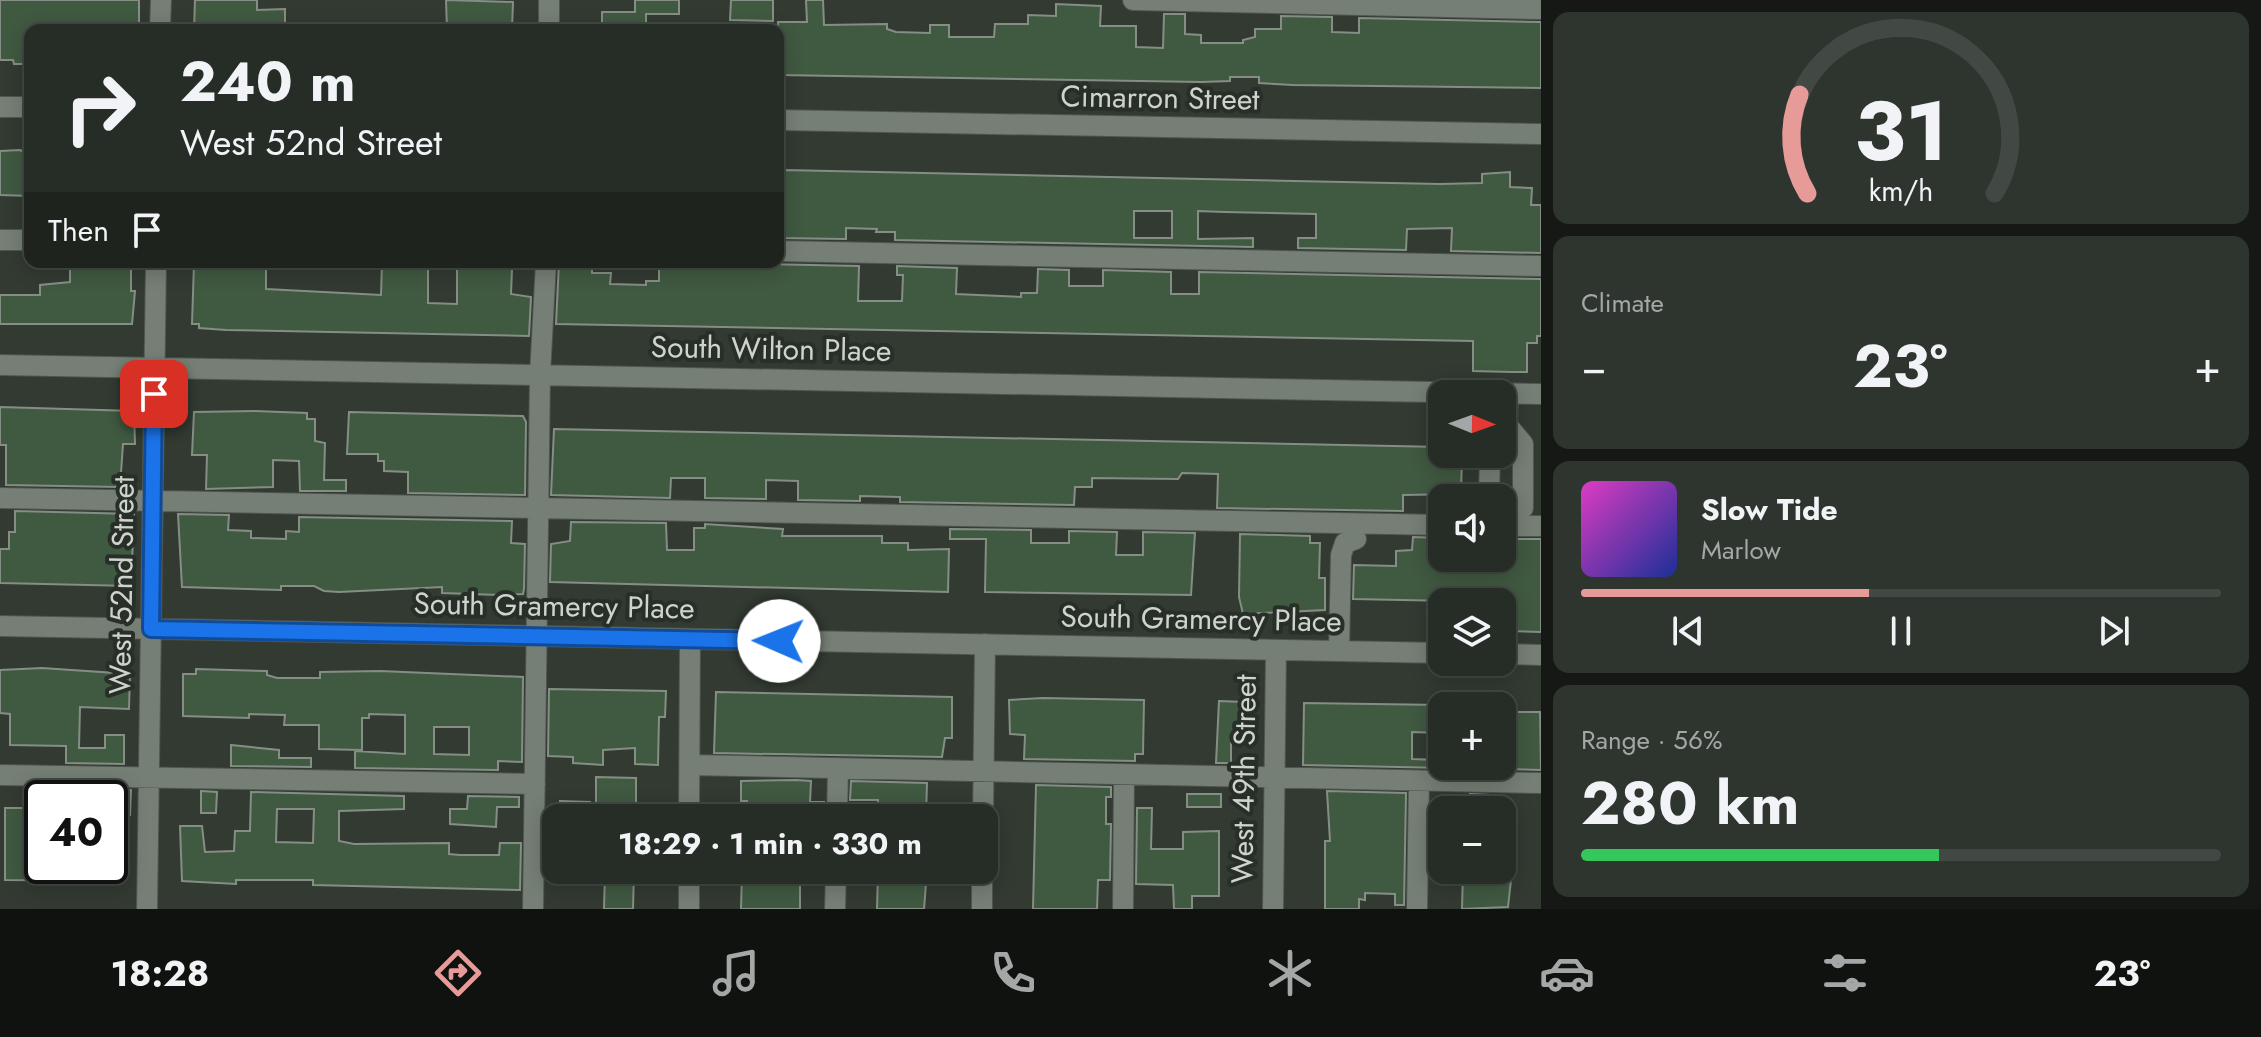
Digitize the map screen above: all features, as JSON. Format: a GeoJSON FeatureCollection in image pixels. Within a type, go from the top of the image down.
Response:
{"type":"FeatureCollection","features":[{"type":"Feature","properties":{"kind":"street"},"geometry":{"type":"LineString","coordinates":[[160,24],[161,0]]}},
{"type":"Feature","properties":{"kind":"street"},"geometry":{"type":"LineString","coordinates":[[549,0],[549,24]]}},
{"type":"Feature","properties":{"kind":"street"},"geometry":{"type":"LineString","coordinates":[[1133,0],[1541,9]]}},
{"type":"Feature","properties":{"kind":"street"},"geometry":{"type":"LineString","coordinates":[[0,107],[24,107]]}},
{"type":"Feature","properties":{"kind":"street","name":"Cimarron Street"},"geometry":{"type":"LineString","coordinates":[[784,120],[1541,134]]}},
{"type":"Feature","properties":{"kind":"street"},"geometry":{"type":"LineString","coordinates":[[0,240],[24,240]]}},
{"type":"Feature","properties":{"kind":"street"},"geometry":{"type":"LineString","coordinates":[[784,251],[1541,266]]}},
{"type":"Feature","properties":{"kind":"street","name":"West 52nd Street"},"geometry":{"type":"LineString","coordinates":[[147,909],[156,268]]}},
{"type":"Feature","properties":{"kind":"street"},"geometry":{"type":"LineString","coordinates":[[533,909],[540,375],[546,268]]}},
{"type":"Feature","properties":{"kind":"street","name":"South Wilton Place"},"geometry":{"type":"LineString","coordinates":[[0,365],[1428,392]]}},
{"type":"Feature","properties":{"kind":"street","name":"South Wilton Place"},"geometry":{"type":"LineString","coordinates":[[1516,393],[1541,394]]}},
{"type":"Feature","properties":{"kind":"street"},"geometry":{"type":"LineString","coordinates":[[1516,437],[1523,444],[1523,508],[1516,509]]}},
{"type":"Feature","properties":{"kind":"street"},"geometry":{"type":"LineString","coordinates":[[0,498],[1428,525]]}},
{"type":"Feature","properties":{"kind":"street"},"geometry":{"type":"LineString","coordinates":[[1516,526],[1541,526]]}},
{"type":"Feature","properties":{"kind":"street"},"geometry":{"type":"LineString","coordinates":[[1339,651],[1341,555],[1345,543],[1356,539]]}},
{"type":"Feature","properties":{"kind":"street","name":"South Gramercy Place"},"geometry":{"type":"LineString","coordinates":[[0,626],[1428,653]]}},
{"type":"Feature","properties":{"kind":"street"},"geometry":{"type":"LineString","coordinates":[[689,804],[690,639]]}},
{"type":"Feature","properties":{"kind":"street"},"geometry":{"type":"LineString","coordinates":[[983,804],[985,644]]}},
{"type":"Feature","properties":{"kind":"street","name":"West 49th Street"},"geometry":{"type":"LineString","coordinates":[[1273,909],[1276,650]]}},
{"type":"Feature","properties":{"kind":"street"},"geometry":{"type":"LineString","coordinates":[[1516,654],[1541,655]]}},
{"type":"Feature","properties":{"kind":"street"},"geometry":{"type":"LineString","coordinates":[[690,765],[1541,783]]}},
{"type":"Feature","properties":{"kind":"street"},"geometry":{"type":"LineString","coordinates":[[837,804],[838,769]]}},
{"type":"Feature","properties":{"kind":"street"},"geometry":{"type":"LineString","coordinates":[[0,775],[535,784]]}},
{"type":"Feature","properties":{"kind":"street"},"geometry":{"type":"LineString","coordinates":[[1123,909],[1124,775]]}},
{"type":"Feature","properties":{"kind":"street"},"geometry":{"type":"LineString","coordinates":[[1417,909],[1419,781]]}},
{"type":"Feature","properties":{"kind":"street"},"geometry":{"type":"LineString","coordinates":[[689,884],[689,909]]}},
{"type":"Feature","properties":{"kind":"street"},"geometry":{"type":"LineString","coordinates":[[835,909],[836,884]]}},
{"type":"Feature","properties":{"kind":"street"},"geometry":{"type":"LineString","coordinates":[[982,884],[982,909]]}},
{"type":"Feature","properties":{"kind":"building"},"geometry":{"type":"Polygon","coordinates":[[[0,0],[139,0],[139,24],[24,24],[24,64],[0,60],[0,0]]]}},
{"type":"Feature","properties":{"kind":"building"},"geometry":{"type":"Polygon","coordinates":[[[195,0],[257,0],[257,10],[285,9],[285,24],[194,24],[195,0]]]}},
{"type":"Feature","properties":{"kind":"building"},"geometry":{"type":"Polygon","coordinates":[[[446,0],[513,2],[512,24],[447,24],[446,0]]]}},
{"type":"Feature","properties":{"kind":"building"},"geometry":{"type":"Polygon","coordinates":[[[635,0],[679,0],[679,14],[646,14],[646,24],[602,24],[602,12],[635,12],[635,0]]]}},
{"type":"Feature","properties":{"kind":"building"},"geometry":{"type":"Polygon","coordinates":[[[731,0],[773,0],[773,21],[730,20],[731,0]]]}},
{"type":"Feature","properties":{"kind":"building"},"geometry":{"type":"Polygon","coordinates":[[[806,0],[823,0],[824,25],[887,24],[887,29],[896,32],[930,33],[930,25],[949,25],[949,37],[994,37],[995,24],[1028,24],[1028,15],[1056,16],[1056,4],[1101,6],[1100,26],[1136,26],[1136,47],[1163,48],[1164,14],[1185,14],[1185,34],[1201,35],[1201,43],[1243,43],[1243,40],[1255,37],[1255,29],[1281,29],[1281,16],[1332,17],[1332,32],[1359,33],[1359,18],[1541,22],[1541,88],[1293,85],[1259,83],[1259,77],[1230,77],[1230,81],[1201,82],[784,75],[784,24],[778,22],[807,22],[806,0]]]}},
{"type":"Feature","properties":{"kind":"building"},"geometry":{"type":"Polygon","coordinates":[[[0,151],[24,152],[24,196],[0,195],[0,151]]]}},
{"type":"Feature","properties":{"kind":"building"},"geometry":{"type":"Polygon","coordinates":[[[784,170],[1440,184],[1482,183],[1482,174],[1510,172],[1510,187],[1532,188],[1531,205],[1541,205],[1541,253],[1451,251],[1452,228],[1407,229],[1406,250],[1298,248],[1298,238],[1316,238],[1316,214],[1198,211],[1198,239],[1253,238],[1253,247],[895,240],[895,232],[846,228],[846,239],[784,238],[784,170]],[[1134,211],[1134,238],[1172,238],[1172,211],[1134,211]]]}},
{"type":"Feature","properties":{"kind":"building"},"geometry":{"type":"Polygon","coordinates":[[[859,266],[858,301],[902,301],[903,275],[897,275],[897,266],[957,268],[956,294],[1021,297],[1021,293],[1037,293],[1038,269],[1069,270],[1069,286],[1103,286],[1103,270],[1171,272],[1171,294],[1199,294],[1199,272],[1541,279],[1541,336],[1537,336],[1537,343],[1527,343],[1527,372],[1473,371],[1473,341],[556,324],[559,268],[592,268],[592,273],[611,273],[610,284],[646,285],[646,281],[659,281],[659,268],[859,266]]]}},
{"type":"Feature","properties":{"kind":"building"},"geometry":{"type":"Polygon","coordinates":[[[70,268],[131,269],[131,291],[135,291],[132,324],[0,324],[0,295],[40,295],[40,285],[70,282],[70,268]]]}},
{"type":"Feature","properties":{"kind":"building"},"geometry":{"type":"Polygon","coordinates":[[[194,268],[266,268],[266,289],[381,295],[382,268],[428,268],[428,303],[457,304],[457,268],[502,268],[512,269],[511,294],[531,297],[529,336],[226,330],[199,328],[199,324],[192,324],[194,268]]]}},
{"type":"Feature","properties":{"kind":"building"},"geometry":{"type":"Polygon","coordinates":[[[0,407],[134,411],[135,444],[123,444],[120,487],[6,485],[6,445],[0,445],[0,407]]]}},
{"type":"Feature","properties":{"kind":"building"},"geometry":{"type":"Polygon","coordinates":[[[194,412],[307,413],[307,419],[315,419],[315,441],[325,443],[324,480],[346,480],[346,491],[300,491],[299,461],[273,460],[273,487],[206,489],[207,455],[192,455],[194,412]]]}},
{"type":"Feature","properties":{"kind":"building"},"geometry":{"type":"Polygon","coordinates":[[[349,412],[523,416],[526,422],[525,495],[408,493],[408,472],[384,471],[384,461],[378,461],[378,454],[347,454],[349,412]]]}},
{"type":"Feature","properties":{"kind":"building"},"geometry":{"type":"Polygon","coordinates":[[[554,429],[1428,447],[1428,468],[1462,468],[1461,484],[1428,484],[1428,495],[1403,495],[1403,511],[1217,508],[1218,474],[1182,473],[1178,479],[1092,478],[1092,487],[1075,487],[1074,505],[900,502],[900,497],[860,496],[860,501],[798,500],[798,481],[766,480],[766,499],[705,498],[705,478],[671,478],[670,498],[551,495],[554,429]]]}},
{"type":"Feature","properties":{"kind":"building"},"geometry":{"type":"Polygon","coordinates":[[[15,511],[134,514],[131,586],[0,583],[0,549],[9,549],[9,532],[15,532],[15,511]]]}},
{"type":"Feature","properties":{"kind":"building"},"geometry":{"type":"Polygon","coordinates":[[[178,514],[229,515],[228,530],[251,531],[251,538],[286,539],[286,531],[299,532],[299,517],[512,521],[511,543],[525,544],[523,594],[442,593],[442,587],[339,592],[324,591],[314,586],[281,586],[281,590],[182,587],[178,514]]]}},
{"type":"Feature","properties":{"kind":"building"},"geometry":{"type":"Polygon","coordinates":[[[571,522],[666,523],[667,550],[694,550],[694,528],[705,528],[705,524],[783,529],[782,536],[882,536],[882,543],[908,543],[908,550],[949,549],[948,592],[550,582],[551,544],[570,541],[571,522]]]}},
{"type":"Feature","properties":{"kind":"building"},"geometry":{"type":"Polygon","coordinates":[[[950,529],[1031,530],[1031,543],[1069,543],[1069,531],[1117,532],[1116,555],[1143,555],[1143,532],[1195,533],[1191,595],[985,592],[986,539],[950,539],[950,529]]]}},
{"type":"Feature","properties":{"kind":"building"},"geometry":{"type":"Polygon","coordinates":[[[1240,534],[1310,536],[1310,543],[1320,543],[1319,578],[1325,578],[1325,610],[1243,614],[1239,597],[1240,534]]]}},
{"type":"Feature","properties":{"kind":"building"},"geometry":{"type":"Polygon","coordinates":[[[1413,537],[1428,538],[1428,572],[1516,572],[1516,539],[1541,539],[1541,632],[1516,631],[1516,588],[1428,588],[1428,601],[1353,599],[1354,565],[1396,566],[1396,551],[1412,550],[1413,537]]]}},
{"type":"Feature","properties":{"kind":"building"},"geometry":{"type":"Polygon","coordinates":[[[42,668],[130,674],[129,709],[80,707],[79,748],[105,748],[105,735],[124,735],[124,764],[66,763],[66,746],[10,745],[10,714],[0,713],[0,670],[42,668]]]}},
{"type":"Feature","properties":{"kind":"building"},"geometry":{"type":"Polygon","coordinates":[[[196,669],[267,671],[267,675],[277,678],[320,678],[320,672],[380,671],[523,677],[522,762],[498,761],[498,770],[355,768],[355,751],[405,754],[405,715],[369,714],[369,718],[362,718],[362,750],[319,749],[319,725],[284,725],[285,715],[249,714],[249,718],[183,716],[183,674],[196,674],[196,669]],[[434,727],[434,754],[469,755],[469,727],[434,727]]]}},
{"type":"Feature","properties":{"kind":"building"},"geometry":{"type":"Polygon","coordinates":[[[549,689],[666,691],[665,717],[659,717],[658,765],[635,764],[635,748],[603,750],[603,765],[573,763],[573,757],[548,756],[549,689]]]}},
{"type":"Feature","properties":{"kind":"building"},"geometry":{"type":"Polygon","coordinates":[[[716,692],[952,697],[952,738],[945,738],[942,757],[714,753],[716,692]]]}},
{"type":"Feature","properties":{"kind":"building"},"geometry":{"type":"Polygon","coordinates":[[[1009,700],[1144,700],[1143,754],[1135,754],[1135,761],[1024,759],[1025,735],[1010,734],[1009,700]]]}},
{"type":"Feature","properties":{"kind":"building"},"geometry":{"type":"Polygon","coordinates":[[[1219,701],[1244,702],[1243,742],[1231,742],[1231,763],[1216,763],[1219,701]]]}},
{"type":"Feature","properties":{"kind":"building"},"geometry":{"type":"Polygon","coordinates":[[[1304,703],[1428,705],[1428,733],[1412,732],[1412,759],[1428,760],[1428,768],[1303,765],[1304,703]]]}},
{"type":"Feature","properties":{"kind":"building"},"geometry":{"type":"Polygon","coordinates":[[[1516,712],[1540,712],[1541,770],[1516,769],[1516,712]]]}},
{"type":"Feature","properties":{"kind":"building"},"geometry":{"type":"Polygon","coordinates":[[[231,745],[279,750],[279,758],[311,758],[311,767],[231,766],[231,745]]]}},
{"type":"Feature","properties":{"kind":"building"},"geometry":{"type":"Polygon","coordinates":[[[596,777],[636,778],[636,804],[596,804],[596,777]]]}},
{"type":"Feature","properties":{"kind":"building"},"geometry":{"type":"Polygon","coordinates":[[[741,781],[811,781],[810,802],[824,804],[747,804],[747,801],[741,801],[741,781]]]}},
{"type":"Feature","properties":{"kind":"building"},"geometry":{"type":"Polygon","coordinates":[[[851,781],[927,783],[926,804],[878,804],[878,800],[850,800],[851,781]]]}},
{"type":"Feature","properties":{"kind":"building"},"geometry":{"type":"Polygon","coordinates":[[[1036,785],[1111,787],[1111,797],[1106,797],[1106,824],[1111,824],[1110,880],[1098,880],[1097,909],[1033,909],[1036,785]]]}},
{"type":"Feature","properties":{"kind":"building"},"geometry":{"type":"Polygon","coordinates":[[[128,790],[131,790],[128,815],[128,790]]]}},
{"type":"Feature","properties":{"kind":"building"},"geometry":{"type":"Polygon","coordinates":[[[201,791],[217,792],[216,813],[201,813],[201,791]]]}},
{"type":"Feature","properties":{"kind":"building"},"geometry":{"type":"Polygon","coordinates":[[[1327,791],[1406,793],[1404,905],[1395,905],[1395,894],[1365,893],[1365,900],[1359,899],[1359,909],[1325,909],[1325,841],[1330,841],[1327,791]]]}},
{"type":"Feature","properties":{"kind":"building"},"geometry":{"type":"Polygon","coordinates":[[[251,792],[404,796],[404,809],[339,811],[339,841],[354,844],[449,843],[449,854],[460,855],[499,855],[500,843],[521,843],[520,890],[313,885],[313,880],[236,880],[236,884],[182,881],[180,826],[202,826],[205,852],[234,851],[235,831],[250,831],[251,792]],[[277,809],[276,842],[313,843],[314,809],[277,809]]]}},
{"type":"Feature","properties":{"kind":"building"},"geometry":{"type":"Polygon","coordinates":[[[1187,794],[1221,794],[1221,807],[1187,807],[1187,794]]]}},
{"type":"Feature","properties":{"kind":"building"},"geometry":{"type":"Polygon","coordinates":[[[468,796],[519,797],[519,807],[497,807],[496,827],[450,824],[450,809],[467,809],[468,796]]]}},
{"type":"Feature","properties":{"kind":"building"},"geometry":{"type":"Polygon","coordinates":[[[560,801],[590,804],[560,804],[560,801]]]}},
{"type":"Feature","properties":{"kind":"building"},"geometry":{"type":"Polygon","coordinates":[[[5,808],[24,808],[24,880],[5,880],[5,808]]]}},
{"type":"Feature","properties":{"kind":"building"},"geometry":{"type":"Polygon","coordinates":[[[1137,808],[1152,808],[1151,849],[1183,849],[1183,832],[1219,831],[1219,896],[1192,896],[1192,909],[1174,909],[1173,885],[1136,884],[1137,808]]]}},
{"type":"Feature","properties":{"kind":"building"},"geometry":{"type":"Polygon","coordinates":[[[605,884],[634,884],[633,909],[604,909],[605,884]]]}},
{"type":"Feature","properties":{"kind":"building"},"geometry":{"type":"Polygon","coordinates":[[[742,884],[800,884],[800,909],[741,909],[742,884]]]}},
{"type":"Feature","properties":{"kind":"building"},"geometry":{"type":"Polygon","coordinates":[[[878,884],[926,884],[924,909],[877,909],[878,884]]]}},
{"type":"Feature","properties":{"kind":"building"},"geometry":{"type":"Polygon","coordinates":[[[1463,884],[1511,884],[1508,907],[1462,909],[1463,884]]]}},
{"type":"Feature","properties":{"kind":"route"},"geometry":{"type":"LineString","coordinates":[[154,394],[151,629],[779,641]]}}]}
